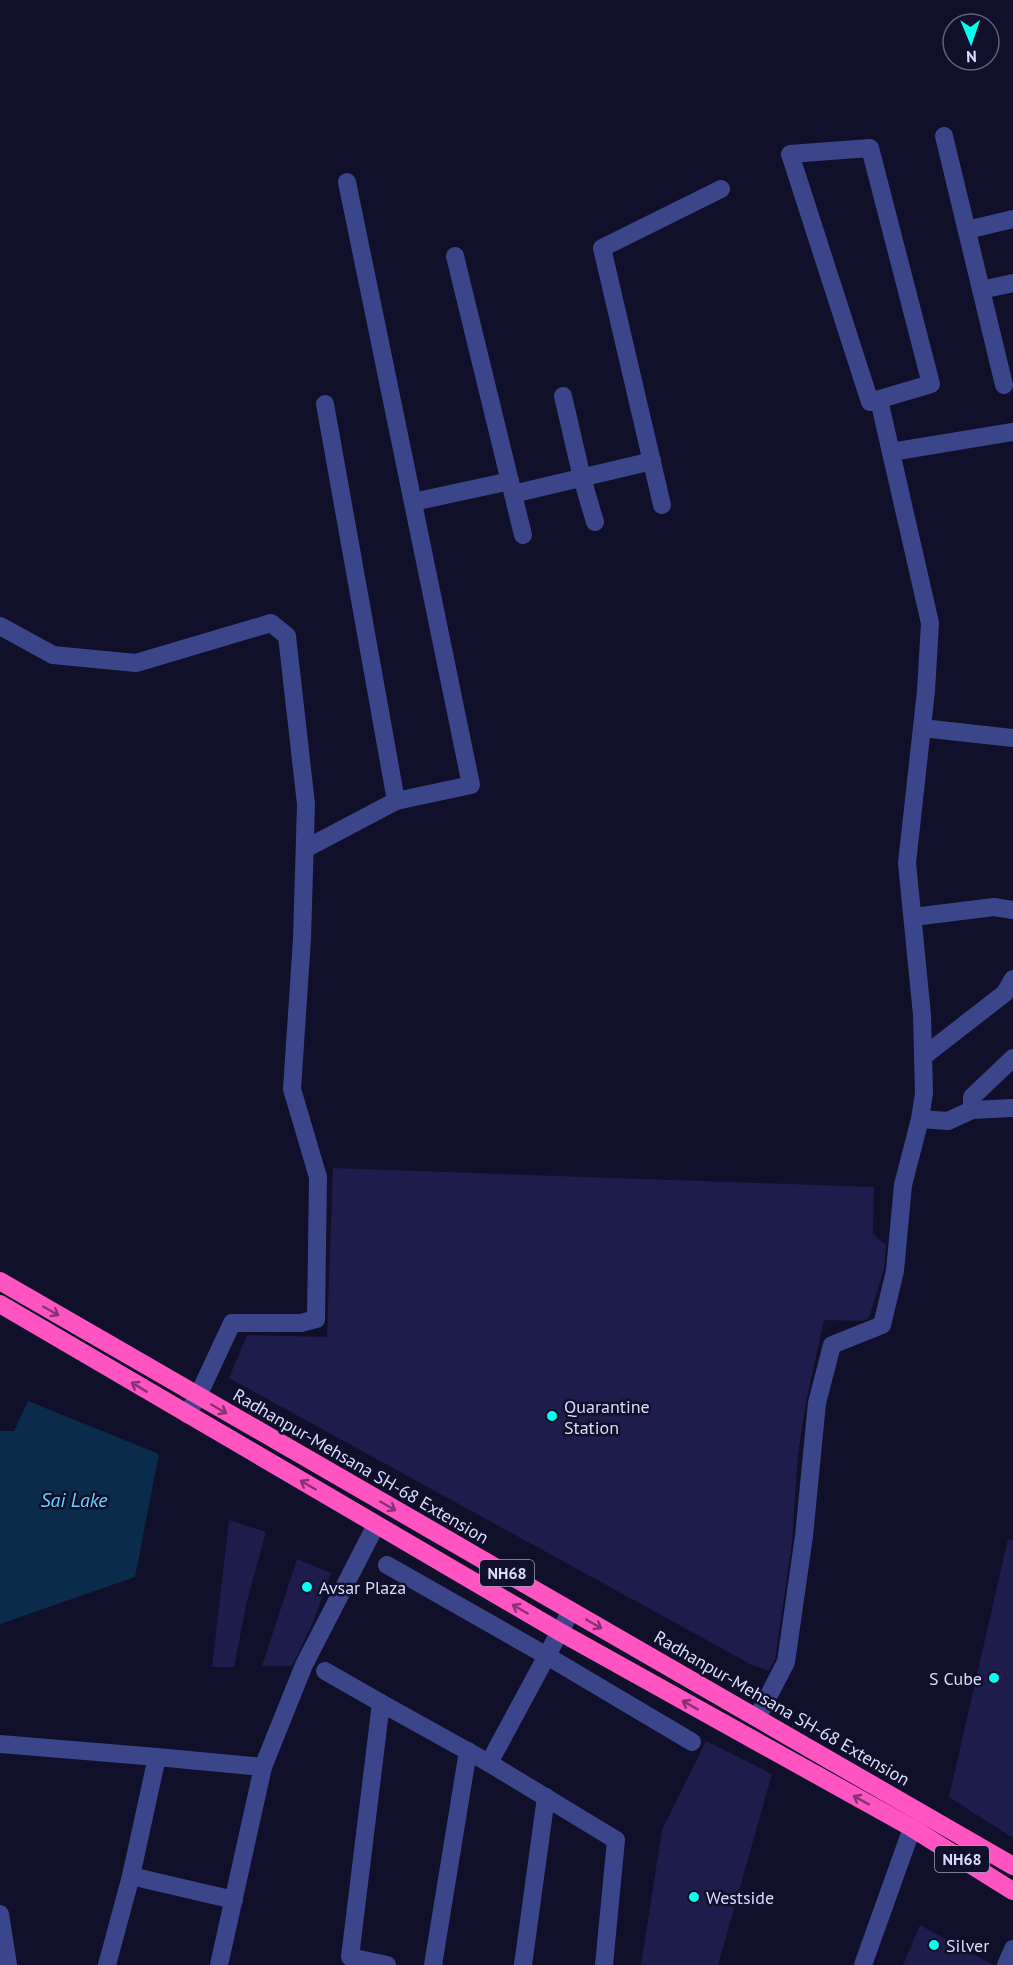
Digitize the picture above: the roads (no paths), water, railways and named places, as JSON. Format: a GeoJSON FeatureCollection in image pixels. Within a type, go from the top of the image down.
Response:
{"type":"FeatureCollection","features":[{"type":"Feature","properties":{"kind":"highway","name":"Radhanpur-Mehsana SH-68 Extension"},"geometry":{"type":"LineString","coordinates":[[0,1281],[1013,1866]]}},
{"type":"Feature","properties":{"kind":"highway","name":"NH68"},"geometry":{"type":"LineString","coordinates":[[0,1304],[560,1632],[912,1828],[1013,1891]]}},
{"type":"Feature","properties":{"kind":"street"},"geometry":{"type":"LineString","coordinates":[[944,136],[1004,385]]}},
{"type":"Feature","properties":{"kind":"street"},"geometry":{"type":"LineString","coordinates":[[870,148],[931,384],[879,400],[870,402],[790,154],[870,148]]}},
{"type":"Feature","properties":{"kind":"street"},"geometry":{"type":"LineString","coordinates":[[304,849],[396,801],[471,785],[347,182]]}},
{"type":"Feature","properties":{"kind":"street"},"geometry":{"type":"LineString","coordinates":[[662,505],[602,248],[721,189]]}},
{"type":"Feature","properties":{"kind":"street"},"geometry":{"type":"LineString","coordinates":[[967,230],[1013,219]]}},
{"type":"Feature","properties":{"kind":"street"},"geometry":{"type":"LineString","coordinates":[[455,256],[523,535]]}},
{"type":"Feature","properties":{"kind":"street"},"geometry":{"type":"LineString","coordinates":[[981,290],[1013,283]]}},
{"type":"Feature","properties":{"kind":"street"},"geometry":{"type":"LineString","coordinates":[[563,396],[595,522]]}},
{"type":"Feature","properties":{"kind":"street"},"geometry":{"type":"LineString","coordinates":[[758,1718],[786,1662],[804,1536],[817,1403],[832,1345],[882,1325],[895,1271],[903,1185],[920,1119],[924,1093],[922,1015],[907,863],[922,728],[930,623],[879,400]]}},
{"type":"Feature","properties":{"kind":"street"},"geometry":{"type":"LineString","coordinates":[[326,404],[396,801]]}},
{"type":"Feature","properties":{"kind":"street"},"geometry":{"type":"LineString","coordinates":[[891,452],[1013,432]]}},
{"type":"Feature","properties":{"kind":"street"},"geometry":{"type":"LineString","coordinates":[[413,502],[582,478],[652,461]]}},
{"type":"Feature","properties":{"kind":"street"},"geometry":{"type":"LineString","coordinates":[[0,626],[53,655],[136,663],[271,623],[286,636],[306,804],[302,939],[292,1089],[318,1177],[316,1319],[301,1323],[232,1323],[198,1396],[187,1414]]}},
{"type":"Feature","properties":{"kind":"street"},"geometry":{"type":"LineString","coordinates":[[922,728],[1013,738]]}},
{"type":"Feature","properties":{"kind":"street"},"geometry":{"type":"LineString","coordinates":[[913,917],[994,907],[1013,910]]}},
{"type":"Feature","properties":{"kind":"street"},"geometry":{"type":"LineString","coordinates":[[924,1056],[1005,993],[1013,979]]}},
{"type":"Feature","properties":{"kind":"street"},"geometry":{"type":"LineString","coordinates":[[972,1110],[972,1097],[1013,1058]]}},
{"type":"Feature","properties":{"kind":"street"},"geometry":{"type":"LineString","coordinates":[[920,1119],[948,1121],[972,1110],[1013,1108]]}},
{"type":"Feature","properties":{"kind":"street"},"geometry":{"type":"LineString","coordinates":[[219,1965],[263,1767],[304,1665],[376,1525]]}},
{"type":"Feature","properties":{"kind":"street"},"geometry":{"type":"LineString","coordinates":[[387,1564],[692,1742]]}},
{"type":"Feature","properties":{"kind":"street"},"geometry":{"type":"LineString","coordinates":[[489,1762],[572,1611]]}},
{"type":"Feature","properties":{"kind":"street"},"geometry":{"type":"LineString","coordinates":[[325,1671],[489,1762],[616,1840],[604,1965]]}},
{"type":"Feature","properties":{"kind":"street"},"geometry":{"type":"LineString","coordinates":[[381,1703],[350,1957],[387,1965]]}},
{"type":"Feature","properties":{"kind":"street"},"geometry":{"type":"LineString","coordinates":[[0,1744],[263,1767]]}},
{"type":"Feature","properties":{"kind":"street"},"geometry":{"type":"LineString","coordinates":[[433,1965],[468,1751]]}},
{"type":"Feature","properties":{"kind":"street"},"geometry":{"type":"LineString","coordinates":[[107,1965],[131,1876],[156,1757]]}},
{"type":"Feature","properties":{"kind":"street"},"geometry":{"type":"LineString","coordinates":[[523,1965],[546,1797]]}},
{"type":"Feature","properties":{"kind":"street"},"geometry":{"type":"LineString","coordinates":[[863,1965],[912,1828]]}},
{"type":"Feature","properties":{"kind":"street"},"geometry":{"type":"LineString","coordinates":[[131,1876],[234,1900]]}},
{"type":"Feature","properties":{"kind":"street"},"geometry":{"type":"LineString","coordinates":[[0,1914],[8,1965]]}},
{"type":"Feature","properties":{"kind":"street"},"geometry":{"type":"LineString","coordinates":[[1006,1965],[1013,1949]]}},
{"type":"Feature","properties":{"kind":"water","name":"Sai Lake"},"geometry":{"type":"Polygon","coordinates":[[[28,1401],[159,1454],[135,1577],[0,1624],[0,1431],[14,1431],[28,1401]]]}},
{"type":"Feature","properties":{"kind":"place","name":"Quarantine Station"},"geometry":{"type":"Point","coordinates":[552,1416]}},
{"type":"Feature","properties":{"kind":"place","name":"Avsar Plaza"},"geometry":{"type":"Point","coordinates":[307,1587]}},
{"type":"Feature","properties":{"kind":"place","name":"S Cube"},"geometry":{"type":"Point","coordinates":[994,1678]}},
{"type":"Feature","properties":{"kind":"place","name":"Westside"},"geometry":{"type":"Point","coordinates":[694,1897]}},
{"type":"Feature","properties":{"kind":"place","name":"Silver"},"geometry":{"type":"Point","coordinates":[934,1945]}}]}
